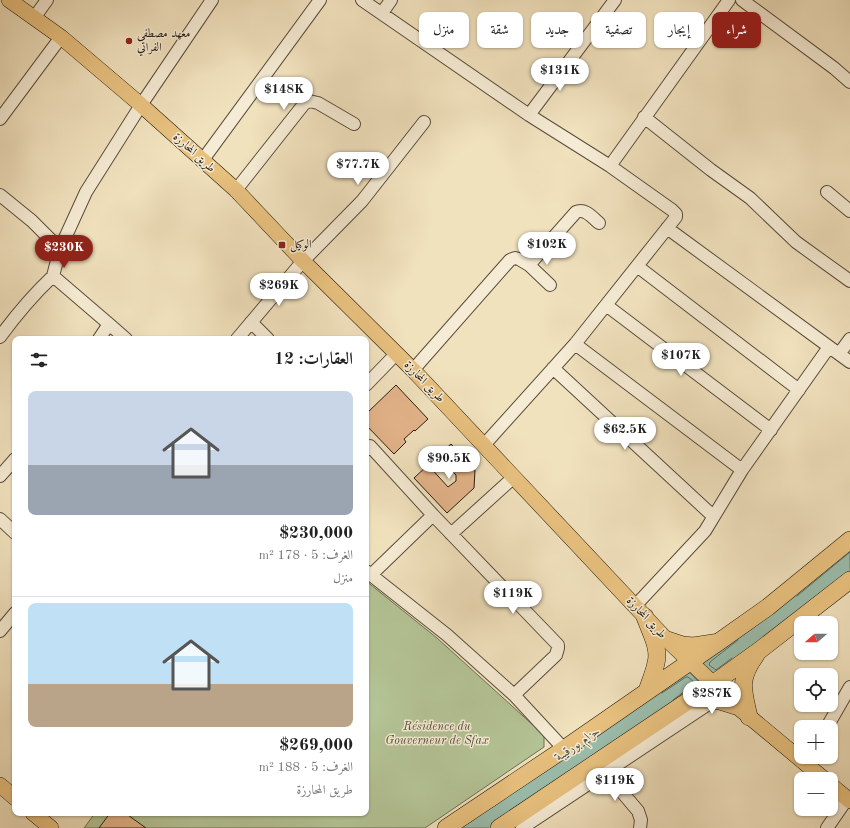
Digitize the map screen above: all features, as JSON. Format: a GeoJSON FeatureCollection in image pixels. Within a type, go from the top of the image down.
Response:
{"type":"FeatureCollection","features":[{"type":"Feature","properties":{"kind":"highway"},"geometry":{"type":"LineString","coordinates":[[446,828],[647,691],[692,663],[768,607],[850,540]]}},
{"type":"Feature","properties":{"kind":"highway"},"geometry":{"type":"LineString","coordinates":[[499,828],[688,701],[711,682],[760,650],[850,580]]}},
{"type":"Feature","properties":{"kind":"highway"},"geometry":{"type":"LineString","coordinates":[[640,611],[655,645],[657,655],[657,663],[647,691]]}},
{"type":"Feature","properties":{"kind":"highway"},"geometry":{"type":"LineString","coordinates":[[745,713],[743,681],[751,662],[760,650]]}},
{"type":"Feature","properties":{"kind":"main road","name":"طريق المحارزة"},"geometry":{"type":"LineString","coordinates":[[9,0],[60,37],[141,105],[236,190],[303,261],[413,370],[664,638],[745,713],[794,750]]}},
{"type":"Feature","properties":{"kind":"main road"},"geometry":{"type":"LineString","coordinates":[[664,638],[688,645],[698,645],[720,641]]}},
{"type":"Feature","properties":{"kind":"main road"},"geometry":{"type":"LineString","coordinates":[[688,701],[713,701],[726,703],[745,713]]}},
{"type":"Feature","properties":{"kind":"main road","name":"طريق المحارزة"},"geometry":{"type":"LineString","coordinates":[[811,764],[818,772]]}},
{"type":"Feature","properties":{"kind":"main road"},"geometry":{"type":"LineString","coordinates":[[0,785],[12,795]]}},
{"type":"Feature","properties":{"kind":"main road"},"geometry":{"type":"LineString","coordinates":[[838,791],[849,800]]}},
{"type":"Feature","properties":{"kind":"main road"},"geometry":{"type":"LineString","coordinates":[[37,816],[51,828]]}},
{"type":"Feature","properties":{"kind":"street"},"geometry":{"type":"LineString","coordinates":[[34,18],[47,0]]}},
{"type":"Feature","properties":{"kind":"street"},"geometry":{"type":"LineString","coordinates":[[0,337],[35,293],[53,276],[60,249],[86,192],[141,105],[212,0]]}},
{"type":"Feature","properties":{"kind":"street"},"geometry":{"type":"LineString","coordinates":[[202,161],[320,0]]}},
{"type":"Feature","properties":{"kind":"street"},"geometry":{"type":"LineString","coordinates":[[362,0],[529,114],[610,166],[675,212],[676,217],[575,344],[484,445]]}},
{"type":"Feature","properties":{"kind":"street"},"geometry":{"type":"LineString","coordinates":[[382,13],[391,0]]}},
{"type":"Feature","properties":{"kind":"street"},"geometry":{"type":"LineString","coordinates":[[529,114],[615,0]]}},
{"type":"Feature","properties":{"kind":"street"},"geometry":{"type":"LineString","coordinates":[[610,166],[729,0]]}},
{"type":"Feature","properties":{"kind":"street"},"geometry":{"type":"LineString","coordinates":[[742,0],[834,68],[850,82]]}},
{"type":"Feature","properties":{"kind":"street"},"geometry":{"type":"LineString","coordinates":[[0,119],[60,37]]}},
{"type":"Feature","properties":{"kind":"street"},"geometry":{"type":"LineString","coordinates":[[236,190],[304,104],[309,101],[318,103],[354,124]]}},
{"type":"Feature","properties":{"kind":"street"},"geometry":{"type":"LineString","coordinates":[[644,117],[711,170],[750,198],[796,242],[850,281]]}},
{"type":"Feature","properties":{"kind":"street"},"geometry":{"type":"LineString","coordinates":[[239,336],[303,261],[362,201],[424,122]]}},
{"type":"Feature","properties":{"kind":"street"},"geometry":{"type":"LineString","coordinates":[[827,192],[850,211]]}},
{"type":"Feature","properties":{"kind":"street"},"geometry":{"type":"LineString","coordinates":[[0,195],[32,221],[60,249]]}},
{"type":"Feature","properties":{"kind":"street"},"geometry":{"type":"LineString","coordinates":[[529,265],[576,212],[580,210],[584,211],[599,223]]}},
{"type":"Feature","properties":{"kind":"street"},"geometry":{"type":"LineString","coordinates":[[667,228],[850,362]]}},
{"type":"Feature","properties":{"kind":"street"},"geometry":{"type":"LineString","coordinates":[[413,370],[510,260],[515,258],[519,259],[529,265],[550,285]]}},
{"type":"Feature","properties":{"kind":"street"},"geometry":{"type":"LineString","coordinates":[[637,266],[799,390]]}},
{"type":"Feature","properties":{"kind":"street"},"geometry":{"type":"LineString","coordinates":[[53,276],[123,336]]}},
{"type":"Feature","properties":{"kind":"street"},"geometry":{"type":"LineString","coordinates":[[606,305],[771,430]]}},
{"type":"Feature","properties":{"kind":"street"},"geometry":{"type":"LineString","coordinates":[[251,322],[265,336]]}},
{"type":"Feature","properties":{"kind":"street"},"geometry":{"type":"LineString","coordinates":[[101,336],[109,324]]}},
{"type":"Feature","properties":{"kind":"street"},"geometry":{"type":"LineString","coordinates":[[640,611],[705,531],[742,470],[799,390],[834,350],[850,339]]}},
{"type":"Feature","properties":{"kind":"street"},"geometry":{"type":"LineString","coordinates":[[575,344],[742,470]]}},
{"type":"Feature","properties":{"kind":"street"},"geometry":{"type":"LineString","coordinates":[[369,382],[396,354]]}},
{"type":"Feature","properties":{"kind":"street"},"geometry":{"type":"LineString","coordinates":[[553,368],[713,516]]}},
{"type":"Feature","properties":{"kind":"street"},"geometry":{"type":"LineString","coordinates":[[369,448],[558,645],[556,655],[514,695]]}},
{"type":"Feature","properties":{"kind":"street"},"geometry":{"type":"LineString","coordinates":[[0,476],[12,462]]}},
{"type":"Feature","properties":{"kind":"street"},"geometry":{"type":"LineString","coordinates":[[451,534],[514,477]]}},
{"type":"Feature","properties":{"kind":"street"},"geometry":{"type":"LineString","coordinates":[[433,516],[369,573],[447,635],[514,695],[564,749]]}},
{"type":"Feature","properties":{"kind":"street"},"geometry":{"type":"LineString","coordinates":[[0,519],[12,530]]}},
{"type":"Feature","properties":{"kind":"street"},"geometry":{"type":"LineString","coordinates":[[0,631],[12,617]]}},
{"type":"Feature","properties":{"kind":"street"},"geometry":{"type":"LineString","coordinates":[[831,720],[850,687]]}},
{"type":"Feature","properties":{"kind":"street"},"geometry":{"type":"LineString","coordinates":[[522,828],[713,701]]}},
{"type":"Feature","properties":{"kind":"street"},"geometry":{"type":"LineString","coordinates":[[605,772],[638,810],[641,820],[640,828]]}},
{"type":"Feature","properties":{"kind":"street"},"geometry":{"type":"LineString","coordinates":[[827,828],[849,800]]}},
{"type":"Feature","properties":{"kind":"green space","name":"Résidence du Gouverneur de Sfax"},"geometry":{"type":"Polygon","coordinates":[[[369,583],[437,638],[544,735],[544,747],[425,828],[84,828],[93,816],[369,816],[369,583]]]}},
{"type":"Feature","properties":{"kind":"water"},"geometry":{"type":"Polygon","coordinates":[[[850,547],[850,573],[715,675],[702,664],[850,547]]]}},
{"type":"Feature","properties":{"kind":"water"},"geometry":{"type":"Polygon","coordinates":[[[688,671],[701,684],[490,828],[455,828],[688,671]]]}},
{"type":"Feature","properties":{"kind":"building"},"geometry":{"type":"Polygon","coordinates":[[[396,385],[428,419],[404,439],[406,442],[394,454],[369,428],[369,411],[396,385]]]}},
{"type":"Feature","properties":{"kind":"building"},"geometry":{"type":"Polygon","coordinates":[[[451,444],[475,470],[474,488],[447,513],[414,478],[428,465],[448,487],[456,481],[456,475],[438,456],[451,444]]]}},
{"type":"Feature","properties":{"kind":"building"},"geometry":{"type":"Polygon","coordinates":[[[108,816],[129,816],[146,828],[99,828],[108,816]]]}},
{"type":"Feature","properties":{"kind":"place","name":"معهد مصطفى الفراتي"},"geometry":{"type":"Point","coordinates":[129,41]}},
{"type":"Feature","properties":{"kind":"place","name":"الوكيل"},"geometry":{"type":"Point","coordinates":[282,245]}},
{"type":"Feature","properties":{"kind":"water label","name":"حزام بورقيبة"},"geometry":{"type":"Point","coordinates":[578,744]}}]}
